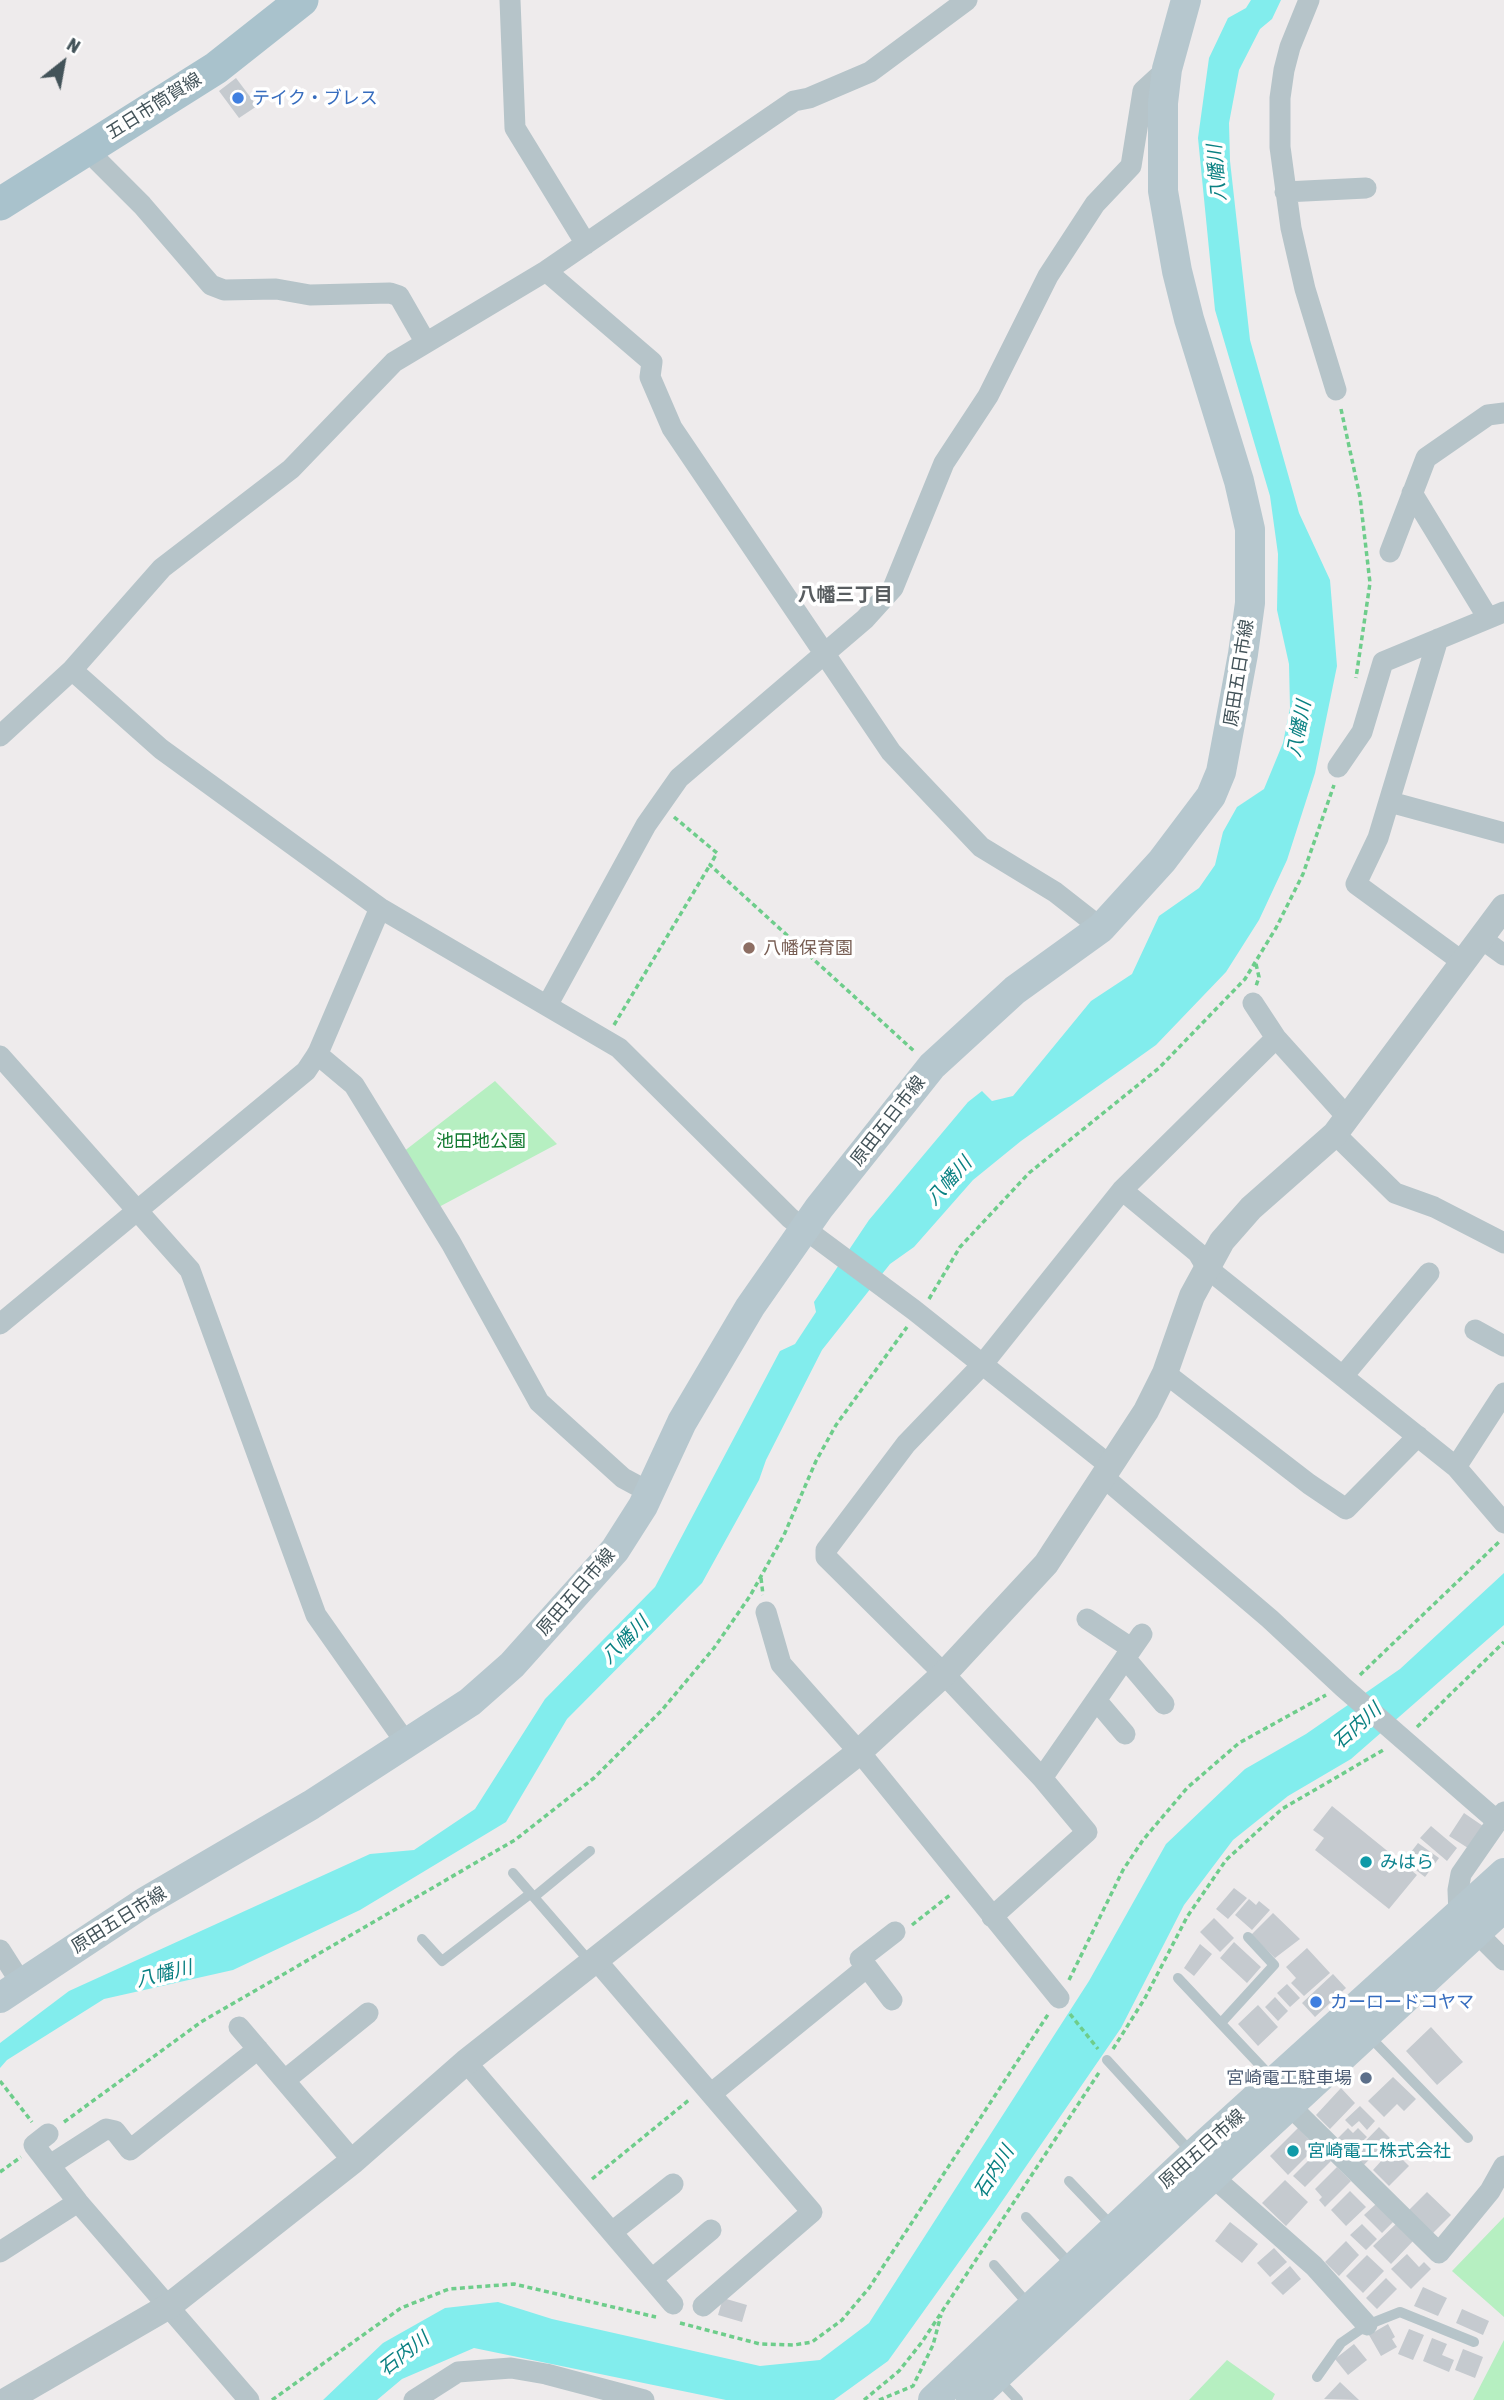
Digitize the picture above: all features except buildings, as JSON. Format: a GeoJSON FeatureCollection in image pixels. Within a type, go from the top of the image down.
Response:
{"type":"FeatureCollection","features":[{"type":"Feature","properties":{"kind":"main road","name":"五日市筒賀線"},"geometry":{"type":"LineString","coordinates":[[0,204],[216,68],[302,0]]}},
{"type":"Feature","properties":{"kind":"main road","name":"原田五日市線"},"geometry":{"type":"LineString","coordinates":[[10,1990],[145,1902],[311,1805],[407,1743],[470,1702],[512,1665],[614,1550],[649,1492],[682,1422],[743,1318],[810,1233],[819,1208],[932,1066],[1015,990],[1101,928],[1162,861],[1211,796],[1221,772],[1235,705],[1250,603],[1250,529],[1239,481],[1186,307],[1163,191],[1161,141],[1167,69],[1185,0]]}},
{"type":"Feature","properties":{"kind":"main road","name":"原田五日市線"},"geometry":{"type":"LineString","coordinates":[[1283,2094],[1367,2034],[1467,1924],[1504,1873]]}},
{"type":"Feature","properties":{"kind":"main road","name":"原田五日市線"},"geometry":{"type":"LineString","coordinates":[[971,2400],[1203,2166],[1467,1924],[1504,1907]]}},
{"type":"Feature","properties":{"kind":"main road","name":"原田五日市線"},"geometry":{"type":"LineString","coordinates":[[933,2400],[1115,2229],[1203,2166]]}},
{"type":"Feature","properties":{"kind":"street"},"geometry":{"type":"LineString","coordinates":[[510,0],[515,128],[586,244]]}},
{"type":"Feature","properties":{"kind":"street"},"geometry":{"type":"LineString","coordinates":[[0,736],[72,670],[162,568],[291,469],[383,372],[426,343],[547,271],[794,101],[809,98],[870,72],[967,0]]}},
{"type":"Feature","properties":{"kind":"street"},"geometry":{"type":"LineString","coordinates":[[1309,0],[1290,47],[1280,98],[1280,147],[1305,289],[1336,390]]}},
{"type":"Feature","properties":{"kind":"street"},"geometry":{"type":"LineString","coordinates":[[548,1004],[660,806],[679,778],[865,619],[893,588],[944,463],[988,396],[1048,276],[1096,204],[1132,166],[1143,91],[1167,69]]}},
{"type":"Feature","properties":{"kind":"street"},"geometry":{"type":"LineString","coordinates":[[86,149],[142,205],[211,285],[224,290],[276,289],[310,295],[390,293],[399,296],[426,343]]}},
{"type":"Feature","properties":{"kind":"street"},"geometry":{"type":"LineString","coordinates":[[1286,192],[1366,188]]}},
{"type":"Feature","properties":{"kind":"street"},"geometry":{"type":"LineString","coordinates":[[547,271],[652,362],[650,377],[672,428],[826,652],[891,752],[972,839],[1055,892],[1101,928]]}},
{"type":"Feature","properties":{"kind":"street"},"geometry":{"type":"LineString","coordinates":[[1390,552],[1426,458],[1488,415],[1504,413]]}},
{"type":"Feature","properties":{"kind":"street"},"geometry":{"type":"LineString","coordinates":[[1338,767],[1362,732],[1383,662],[1496,615],[1412,493]]}},
{"type":"Feature","properties":{"kind":"street"},"geometry":{"type":"LineString","coordinates":[[1438,639],[1378,838],[1356,884],[1464,963]]}},
{"type":"Feature","properties":{"kind":"street"},"geometry":{"type":"LineString","coordinates":[[72,670],[161,749],[380,908],[606,1039],[689,1116],[790,1218],[916,1312],[1109,1465]]}},
{"type":"Feature","properties":{"kind":"street"},"geometry":{"type":"LineString","coordinates":[[1390,802],[1504,833]]}},
{"type":"Feature","properties":{"kind":"street"},"geometry":{"type":"LineString","coordinates":[[7,2400],[169,2306],[353,2161],[466,2062],[858,1753],[944,1674],[1046,1564],[1146,1411],[1166,1373],[1192,1296],[1222,1241],[1251,1208],[1342,1126],[1504,907]]}},
{"type":"Feature","properties":{"kind":"street"},"geometry":{"type":"LineString","coordinates":[[0,1324],[141,1211],[306,1071],[317,1054],[380,908]]}},
{"type":"Feature","properties":{"kind":"street"},"geometry":{"type":"LineString","coordinates":[[1482,939],[1504,955]]}},
{"type":"Feature","properties":{"kind":"street"},"geometry":{"type":"LineString","coordinates":[[1253,1003],[1276,1038],[1395,1193],[1434,1207],[1504,1243]]}},
{"type":"Feature","properties":{"kind":"street"},"geometry":{"type":"LineString","coordinates":[[992,1917],[1087,1832],[1042,1778],[944,1674],[826,1557],[826,1550],[906,1444],[982,1365],[1122,1190],[1276,1038]]}},
{"type":"Feature","properties":{"kind":"street"},"geometry":{"type":"LineString","coordinates":[[317,1054],[354,1086],[451,1243],[539,1402],[623,1478],[649,1492]]}},
{"type":"Feature","properties":{"kind":"street"},"geometry":{"type":"LineString","coordinates":[[0,1056],[178,1252],[199,1289],[316,1615],[407,1743]]}},
{"type":"Feature","properties":{"kind":"street"},"geometry":{"type":"LineString","coordinates":[[1122,1190],[1198,1253],[1207,1268],[1456,1467],[1504,1523]]}},
{"type":"Feature","properties":{"kind":"street"},"geometry":{"type":"LineString","coordinates":[[1343,1377],[1429,1273]]}},
{"type":"Feature","properties":{"kind":"street"},"geometry":{"type":"LineString","coordinates":[[1475,1330],[1504,1346]]}},
{"type":"Feature","properties":{"kind":"street"},"geometry":{"type":"LineString","coordinates":[[1166,1373],[1309,1484],[1346,1509],[1418,1436]]}},
{"type":"Feature","properties":{"kind":"street"},"geometry":{"type":"LineString","coordinates":[[1456,1467],[1504,1393]]}},
{"type":"Feature","properties":{"kind":"street"},"geometry":{"type":"LineString","coordinates":[[1109,1465],[1107,1480],[1270,1619],[1347,1690],[1501,1817],[1461,1874],[1467,1924],[1504,1959]]}},
{"type":"Feature","properties":{"kind":"street"},"geometry":{"type":"LineString","coordinates":[[766,1612],[781,1664],[858,1753],[1060,2001]]}},
{"type":"Feature","properties":{"kind":"street"},"geometry":{"type":"LineString","coordinates":[[1087,1619],[1132,1647],[1164,1704]]}},
{"type":"Feature","properties":{"kind":"street"},"geometry":{"type":"LineString","coordinates":[[1042,1778],[1132,1647]]}},
{"type":"Feature","properties":{"kind":"street"},"geometry":{"type":"LineString","coordinates":[[1096,1700],[1125,1734]]}},
{"type":"Feature","properties":{"kind":"street"},"geometry":{"type":"LineString","coordinates":[[892,2000],[860,1959],[899,1932]]}},
{"type":"Feature","properties":{"kind":"street"},"geometry":{"type":"LineString","coordinates":[[0,1950],[10,1990]]}},
{"type":"Feature","properties":{"kind":"street"},"geometry":{"type":"LineString","coordinates":[[594,1962],[709,2090],[812,2212],[703,2306]]}},
{"type":"Feature","properties":{"kind":"street"},"geometry":{"type":"LineString","coordinates":[[709,2090],[867,1967]]}},
{"type":"Feature","properties":{"kind":"street"},"geometry":{"type":"LineString","coordinates":[[285,2080],[368,2013]]}},
{"type":"Feature","properties":{"kind":"street"},"geometry":{"type":"LineString","coordinates":[[229,2016],[353,2161]]}},
{"type":"Feature","properties":{"kind":"street"},"geometry":{"type":"LineString","coordinates":[[50,2165],[106,2129],[115,2131],[130,2150],[258,2049]]}},
{"type":"Feature","properties":{"kind":"street"},"geometry":{"type":"LineString","coordinates":[[466,2062],[673,2304]]}},
{"type":"Feature","properties":{"kind":"street"},"geometry":{"type":"LineString","coordinates":[[1283,2094],[1439,2253],[1490,2191],[1504,2166]]}},
{"type":"Feature","properties":{"kind":"street"},"geometry":{"type":"LineString","coordinates":[[44,2133],[34,2145],[78,2202],[249,2400]]}},
{"type":"Feature","properties":{"kind":"street"},"geometry":{"type":"LineString","coordinates":[[1203,2166],[1314,2266],[1367,2325]]}},
{"type":"Feature","properties":{"kind":"street"},"geometry":{"type":"LineString","coordinates":[[612,2232],[673,2184]]}},
{"type":"Feature","properties":{"kind":"street"},"geometry":{"type":"LineString","coordinates":[[0,2252],[78,2202]]}},
{"type":"Feature","properties":{"kind":"street"},"geometry":{"type":"LineString","coordinates":[[652,2279],[711,2230]]}},
{"type":"Feature","properties":{"kind":"street"},"geometry":{"type":"LineString","coordinates":[[414,2400],[458,2372],[510,2368],[546,2374],[644,2400]]}},
{"type":"Feature","properties":{"kind":"lane"},"geometry":{"type":"LineString","coordinates":[[422,1939],[442,1961],[590,1851]]}},
{"type":"Feature","properties":{"kind":"lane"},"geometry":{"type":"LineString","coordinates":[[513,1873],[594,1962]]}},
{"type":"Feature","properties":{"kind":"lane"},"geometry":{"type":"LineString","coordinates":[[1221,2023],[1274,1965],[1248,1937]]}},
{"type":"Feature","properties":{"kind":"lane"},"geometry":{"type":"LineString","coordinates":[[1178,1978],[1283,2094]]}},
{"type":"Feature","properties":{"kind":"lane"},"geometry":{"type":"LineString","coordinates":[[1367,2034],[1468,2138]]}},
{"type":"Feature","properties":{"kind":"lane"},"geometry":{"type":"LineString","coordinates":[[1105,2058],[1203,2166]]}},
{"type":"Feature","properties":{"kind":"lane"},"geometry":{"type":"LineString","coordinates":[[1069,2181],[1115,2229]]}},
{"type":"Feature","properties":{"kind":"lane"},"geometry":{"type":"LineString","coordinates":[[1026,2217],[1074,2268]]}},
{"type":"Feature","properties":{"kind":"lane"},"geometry":{"type":"LineString","coordinates":[[994,2265],[1031,2308]]}},
{"type":"Feature","properties":{"kind":"lane"},"geometry":{"type":"LineString","coordinates":[[1317,2377],[1341,2343],[1367,2325],[1401,2312],[1474,2342]]}},
{"type":"Feature","properties":{"kind":"lane"},"geometry":{"type":"LineString","coordinates":[[996,2377],[1017,2400]]}},
{"type":"Feature","properties":{"kind":"path"},"geometry":{"type":"LineString","coordinates":[[1336,390],[1360,497],[1370,583],[1354,687]]}},
{"type":"Feature","properties":{"kind":"path"},"geometry":{"type":"LineString","coordinates":[[0,2081],[44,2133],[171,2043],[229,2016],[515,1840],[575,1795],[625,1748],[700,1667],[750,1596],[836,1425],[981,1222],[1028,1173],[1159,1068],[1245,979],[1276,928],[1303,874],[1338,767]]}},
{"type":"Feature","properties":{"kind":"path"},"geometry":{"type":"LineString","coordinates":[[606,1039],[717,853],[660,806]]}},
{"type":"Feature","properties":{"kind":"path"},"geometry":{"type":"LineString","coordinates":[[710,865],[932,1066]]}},
{"type":"Feature","properties":{"kind":"path"},"geometry":{"type":"LineString","coordinates":[[1105,2058],[1060,2001],[1123,1870],[1143,1840],[1188,1787],[1239,1743],[1347,1690],[1504,1538]]}},
{"type":"Feature","properties":{"kind":"path"},"geometry":{"type":"LineString","coordinates":[[863,2400],[899,2371],[942,2312],[1140,2007],[1187,1917],[1231,1854],[1267,1820],[1404,1738],[1504,1642]]}},
{"type":"Feature","properties":{"kind":"path"},"geometry":{"type":"LineString","coordinates":[[899,1932],[965,1883]]}},
{"type":"Feature","properties":{"kind":"path"},"geometry":{"type":"LineString","coordinates":[[577,2192],[709,2090]]}},
{"type":"Feature","properties":{"kind":"path"},"geometry":{"type":"LineString","coordinates":[[879,2400],[913,2386],[933,2345],[942,2312]]}},
{"type":"Feature","properties":{"kind":"green space","name":"池田地公園"},"geometry":{"type":"Polygon","coordinates":[[[495,1081],[557,1144],[437,1208],[403,1152],[495,1081]]]}},
{"type":"Feature","properties":{"kind":"green space"},"geometry":{"type":"Polygon","coordinates":[[[1504,2217],[1504,2317],[1452,2271],[1504,2217]]]}},
{"type":"Feature","properties":{"kind":"green space"},"geometry":{"type":"Polygon","coordinates":[[[1504,2340],[1504,2400],[1473,2400],[1504,2340]]]}},
{"type":"Feature","properties":{"kind":"green space"},"geometry":{"type":"Polygon","coordinates":[[[1227,2360],[1275,2394],[1272,2400],[1189,2400],[1227,2360]]]}},
{"type":"Feature","properties":{"kind":"water","name":"八幡川"},"geometry":{"type":"Polygon","coordinates":[[[1251,0],[1281,0],[1272,19],[1260,29],[1239,70],[1229,123],[1230,161],[1250,340],[1299,513],[1330,580],[1337,666],[1315,773],[1287,860],[1259,920],[1226,972],[1156,1045],[1021,1141],[973,1180],[914,1247],[890,1264],[822,1350],[766,1460],[759,1480],[702,1583],[567,1719],[506,1822],[360,1910],[233,1970],[104,1999],[7,2060],[0,2068],[0,2043],[69,1991],[370,1854],[414,1850],[475,1809],[545,1699],[655,1587],[780,1351],[795,1344],[816,1312],[814,1302],[869,1220],[968,1102],[982,1091],[992,1101],[1013,1096],[1091,1001],[1132,974],[1159,916],[1199,888],[1215,865],[1223,832],[1237,807],[1264,789],[1283,743],[1290,708],[1289,664],[1277,610],[1278,554],[1270,496],[1215,310],[1198,138],[1209,58],[1228,18],[1246,8],[1251,0]]]}},
{"type":"Feature","properties":{"kind":"water","name":"石内川"},"geometry":{"type":"Polygon","coordinates":[[[1504,1573],[1504,1625],[1351,1759],[1288,1796],[1233,1840],[1184,1905],[1121,2028],[994,2213],[888,2361],[834,2400],[726,2400],[474,2348],[402,2379],[377,2400],[323,2400],[383,2343],[445,2308],[498,2302],[552,2319],[760,2366],[820,2360],[869,2323],[1089,1981],[1166,1844],[1245,1769],[1306,1734],[1400,1669],[1504,1573]]]}},
{"type":"Feature","properties":{"kind":"place","name":"テイク・ブレス"},"geometry":{"type":"Point","coordinates":[238,98]}},
{"type":"Feature","properties":{"kind":"place","name":"八幡保育園"},"geometry":{"type":"Point","coordinates":[749,948]}},
{"type":"Feature","properties":{"kind":"place","name":"みはら"},"geometry":{"type":"Point","coordinates":[1366,1862]}},
{"type":"Feature","properties":{"kind":"place","name":"カーロードコヤマ"},"geometry":{"type":"Point","coordinates":[1316,2002]}},
{"type":"Feature","properties":{"kind":"place","name":"宮崎電工駐車場"},"geometry":{"type":"Point","coordinates":[1366,2078]}},
{"type":"Feature","properties":{"kind":"place","name":"宮崎電工株式会社"},"geometry":{"type":"Point","coordinates":[1293,2151]}},
{"type":"Feature","properties":{"kind":"district","name":"八幡三丁目"},"geometry":{"type":"Point","coordinates":[845,595]}}]}
